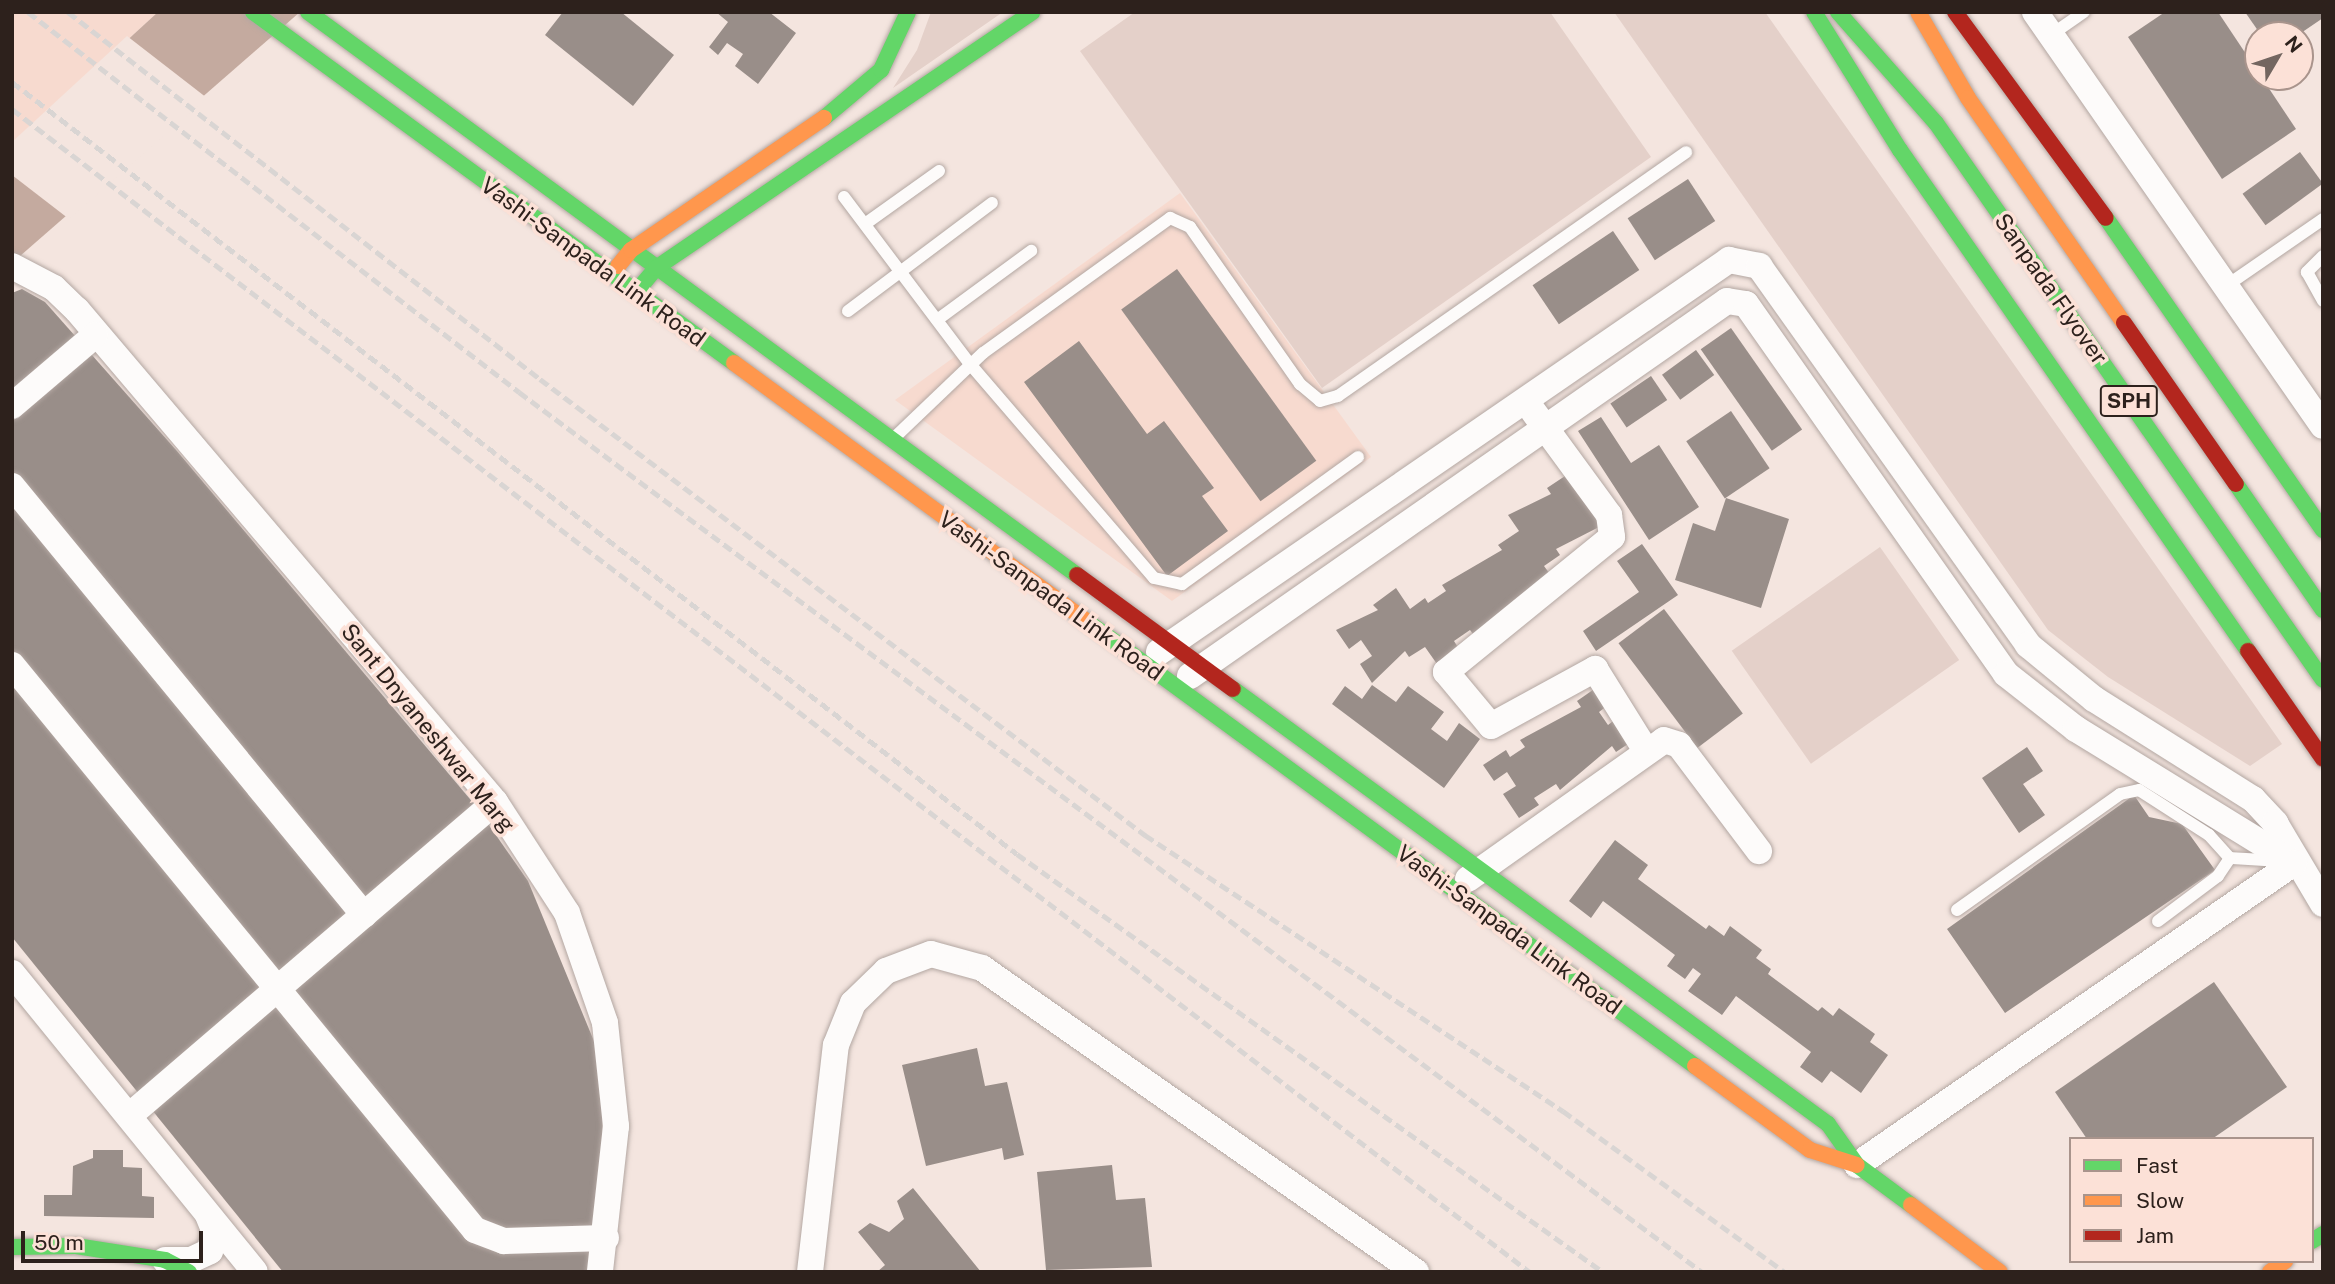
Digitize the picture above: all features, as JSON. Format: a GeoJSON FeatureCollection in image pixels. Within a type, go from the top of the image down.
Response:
{"type":"FeatureCollection","features":[{"type":"Feature","properties":{"kind":"main road","name":"Vashi-Sanpada Link Road"},"geometry":{"type":"LineString","coordinates":[[253,12],[1810,1150],[1857,1165]]}},
{"type":"Feature","properties":{"kind":"main road","name":"Vashi-Sanpada Link Road"},"geometry":{"type":"LineString","coordinates":[[308,12],[892,440],[1199,669],[1480,869],[1828,1124],[1857,1165],[2000,1272]]}},
{"type":"Feature","properties":{"kind":"main road"},"geometry":{"type":"LineString","coordinates":[[610,275],[631,250],[859,94],[881,70],[908,12]]}},
{"type":"Feature","properties":{"kind":"main road"},"geometry":{"type":"LineString","coordinates":[[635,292],[656,268],[1032,12]]}},
{"type":"Feature","properties":{"kind":"main road"},"geometry":{"type":"LineString","coordinates":[[1814,12],[1900,150],[2323,759]]}},
{"type":"Feature","properties":{"kind":"main road","name":"Sanpada Flyover"},"geometry":{"type":"LineString","coordinates":[[1838,12],[1936,123],[2323,680]]}},
{"type":"Feature","properties":{"kind":"main road","name":"Sanpada Flyover"},"geometry":{"type":"LineString","coordinates":[[1918,12],[1968,99],[2323,610]]}},
{"type":"Feature","properties":{"kind":"main road"},"geometry":{"type":"LineString","coordinates":[[1955,12],[2004,71],[2323,530]]}},
{"type":"Feature","properties":{"kind":"main road"},"geometry":{"type":"LineString","coordinates":[[527,213],[546,187]]}},
{"type":"Feature","properties":{"kind":"main road"},"geometry":{"type":"LineString","coordinates":[[12,1247],[76,1246],[165,1260],[189,1272]]}},
{"type":"Feature","properties":{"kind":"street"},"geometry":{"type":"LineString","coordinates":[[2035,12],[2323,426]]}},
{"type":"Feature","properties":{"kind":"street"},"geometry":{"type":"LineString","coordinates":[[1144,663],[1524,398],[1730,260],[1759,266],[2028,645],[2094,699],[2253,799],[2275,823],[2294,863],[2323,904]]}},
{"type":"Feature","properties":{"kind":"street","name":"Sant Dnyaneshwar Marg"},"geometry":{"type":"LineString","coordinates":[[12,266],[54,288],[95,335],[495,802],[567,913],[605,1023],[616,1126],[606,1238],[600,1272]]}},
{"type":"Feature","properties":{"kind":"street"},"geometry":{"type":"LineString","coordinates":[[1175,686],[1542,424],[1727,301],[1746,304],[2007,674],[2076,729],[2294,863]]}},
{"type":"Feature","properties":{"kind":"street"},"geometry":{"type":"LineString","coordinates":[[12,406],[95,335]]}},
{"type":"Feature","properties":{"kind":"street"},"geometry":{"type":"LineString","coordinates":[[1524,398],[1609,515],[1612,537],[1446,672],[1491,726],[1595,669],[1645,749]]}},
{"type":"Feature","properties":{"kind":"street"},"geometry":{"type":"LineString","coordinates":[[12,485],[364,915]]}},
{"type":"Feature","properties":{"kind":"street"},"geometry":{"type":"LineString","coordinates":[[12,665],[475,1230],[504,1241],[606,1238]]}},
{"type":"Feature","properties":{"kind":"street"},"geometry":{"type":"LineString","coordinates":[[1454,890],[1645,749],[1664,740],[1679,745],[1759,851]]}},
{"type":"Feature","properties":{"kind":"street"},"geometry":{"type":"LineString","coordinates":[[129,1116],[495,802]]}},
{"type":"Feature","properties":{"kind":"street"},"geometry":{"type":"LineString","coordinates":[[1857,1165],[2294,863]]}},
{"type":"Feature","properties":{"kind":"street"},"geometry":{"type":"LineString","coordinates":[[810,1272],[836,1045],[853,1003],[886,971],[930,954],[982,968],[1416,1272]]}},
{"type":"Feature","properties":{"kind":"street"},"geometry":{"type":"LineString","coordinates":[[12,973],[255,1272]]}},
{"type":"Feature","properties":{"kind":"street"},"geometry":{"type":"LineString","coordinates":[[165,1260],[191,1260],[210,1251],[214,1230],[197,1200]]}},
{"type":"Feature","properties":{"kind":"lane"},"geometry":{"type":"LineString","coordinates":[[2051,35],[2084,12]]}},
{"type":"Feature","properties":{"kind":"lane"},"geometry":{"type":"LineString","coordinates":[[892,440],[970,364],[1170,218],[1180,218],[1300,384],[1320,401],[1338,396],[1686,152]]}},
{"type":"Feature","properties":{"kind":"lane"},"geometry":{"type":"LineString","coordinates":[[865,223],[939,171]]}},
{"type":"Feature","properties":{"kind":"lane"},"geometry":{"type":"LineString","coordinates":[[844,197],[970,364],[1142,567],[1169,584],[1182,584],[1358,457]]}},
{"type":"Feature","properties":{"kind":"lane"},"geometry":{"type":"LineString","coordinates":[[848,311],[992,203]]}},
{"type":"Feature","properties":{"kind":"lane"},"geometry":{"type":"LineString","coordinates":[[2226,286],[2323,219]]}},
{"type":"Feature","properties":{"kind":"lane"},"geometry":{"type":"LineString","coordinates":[[937,320],[1031,251]]}},
{"type":"Feature","properties":{"kind":"lane"},"geometry":{"type":"LineString","coordinates":[[2323,256],[2307,272],[2323,301]]}},
{"type":"Feature","properties":{"kind":"lane"},"geometry":{"type":"LineString","coordinates":[[1957,910],[2130,790],[2209,835],[2230,858],[2294,863]]}},
{"type":"Feature","properties":{"kind":"lane"},"geometry":{"type":"LineString","coordinates":[[2158,921],[2218,876],[2230,858]]}},
{"type":"Feature","properties":{"kind":"shaded area"},"geometry":{"type":"Polygon","coordinates":[[[12,12],[158,12],[12,146],[12,12]]]}},
{"type":"Feature","properties":{"kind":"shaded area"},"geometry":{"type":"Polygon","coordinates":[[[158,12],[300,12],[12,263],[12,146],[158,12]]]}},
{"type":"Feature","properties":{"kind":"shaded area"},"geometry":{"type":"Polygon","coordinates":[[[931,12],[1003,12],[893,88],[917,50],[931,12]]]}},
{"type":"Feature","properties":{"kind":"shaded area"},"geometry":{"type":"Polygon","coordinates":[[[1135,12],[1550,12],[1651,157],[1322,388],[1080,51],[1135,12]]]}},
{"type":"Feature","properties":{"kind":"shaded area"},"geometry":{"type":"Polygon","coordinates":[[[1614,12],[1765,12],[2282,744],[2250,766],[2108,677],[2048,630],[1614,12]]]}},
{"type":"Feature","properties":{"kind":"shaded area"},"geometry":{"type":"Polygon","coordinates":[[[1180,193],[1371,457],[1172,601],[895,400],[1180,193]]]}},
{"type":"Feature","properties":{"kind":"shaded area"},"geometry":{"type":"Polygon","coordinates":[[[1880,547],[1959,660],[1811,764],[1732,651],[1880,547]]]}},
{"type":"Feature","properties":{"kind":"pier"},"geometry":{"type":"Polygon","coordinates":[[[127,36],[207,98],[69,219],[12,175],[12,142],[127,36]]]}},
{"type":"Feature","properties":{"kind":"building"},"geometry":{"type":"Polygon","coordinates":[[[563,12],[621,12],[674,55],[633,106],[545,35],[563,12]]]}},
{"type":"Feature","properties":{"kind":"building"},"geometry":{"type":"Polygon","coordinates":[[[716,12],[769,12],[796,33],[758,84],[735,66],[743,54],[727,43],[718,55],[709,47],[728,22],[716,12]]]}},
{"type":"Feature","properties":{"kind":"building"},"geometry":{"type":"Polygon","coordinates":[[[2165,12],[2218,12],[2244,51],[2244,91],[2271,91],[2296,129],[2222,179],[2128,37],[2165,12]]]}},
{"type":"Feature","properties":{"kind":"building"},"geometry":{"type":"Polygon","coordinates":[[[2245,12],[2323,12],[2323,18],[2314,24],[2314,21],[2251,21],[2245,12]]]}},
{"type":"Feature","properties":{"kind":"building"},"geometry":{"type":"Polygon","coordinates":[[[2300,152],[2323,184],[2265,225],[2243,194],[2300,152]]]}},
{"type":"Feature","properties":{"kind":"building"},"geometry":{"type":"Polygon","coordinates":[[[1688,179],[1715,221],[1655,260],[1628,218],[1688,179]]]}},
{"type":"Feature","properties":{"kind":"building"},"geometry":{"type":"Polygon","coordinates":[[[1613,231],[1639,270],[1559,324],[1533,285],[1613,231]]]}},
{"type":"Feature","properties":{"kind":"building"},"geometry":{"type":"Polygon","coordinates":[[[1177,269],[1316,461],[1260,501],[1121,310],[1177,269]]]}},
{"type":"Feature","properties":{"kind":"building"},"geometry":{"type":"Polygon","coordinates":[[[22,289],[45,302],[177,451],[475,805],[528,881],[603,1063],[602,1147],[588,1272],[283,1272],[12,937],[12,293],[22,289]]]}},
{"type":"Feature","properties":{"kind":"building"},"geometry":{"type":"Polygon","coordinates":[[[1731,328],[1802,430],[1772,451],[1701,349],[1731,328]]]}},
{"type":"Feature","properties":{"kind":"building"},"geometry":{"type":"Polygon","coordinates":[[[1079,341],[1147,434],[1164,421],[1214,488],[1202,496],[1228,531],[1167,576],[1024,382],[1079,341]]]}},
{"type":"Feature","properties":{"kind":"building"},"geometry":{"type":"Polygon","coordinates":[[[1696,350],[1714,375],[1680,400],[1662,375],[1696,350]]]}},
{"type":"Feature","properties":{"kind":"building"},"geometry":{"type":"Polygon","coordinates":[[[1651,376],[1667,400],[1627,427],[1610,403],[1651,376]]]}},
{"type":"Feature","properties":{"kind":"building"},"geometry":{"type":"Polygon","coordinates":[[[1731,411],[1770,468],[1725,498],[1686,441],[1731,411]]]}},
{"type":"Feature","properties":{"kind":"building"},"geometry":{"type":"Polygon","coordinates":[[[1601,417],[1631,463],[1659,445],[1699,507],[1649,540],[1578,431],[1601,417]]]}},
{"type":"Feature","properties":{"kind":"building"},"geometry":{"type":"Polygon","coordinates":[[[1568,474],[1603,525],[1556,549],[1560,555],[1544,566],[1555,581],[1513,601],[1518,609],[1476,638],[1470,630],[1454,641],[1459,649],[1437,664],[1425,647],[1409,657],[1405,651],[1372,683],[1360,664],[1372,656],[1361,640],[1349,649],[1336,630],[1378,610],[1373,605],[1396,588],[1410,609],[1425,598],[1428,603],[1446,591],[1442,585],[1502,550],[1498,545],[1519,531],[1508,515],[1551,494],[1547,488],[1568,474]]]}},
{"type":"Feature","properties":{"kind":"building"},"geometry":{"type":"Polygon","coordinates":[[[1726,498],[1789,519],[1761,608],[1675,580],[1693,523],[1715,531],[1726,498]]]}},
{"type":"Feature","properties":{"kind":"building"},"geometry":{"type":"Polygon","coordinates":[[[1642,544],[1678,595],[1596,651],[1583,631],[1639,592],[1617,561],[1642,544]]]}},
{"type":"Feature","properties":{"kind":"building"},"geometry":{"type":"Polygon","coordinates":[[[1664,609],[1743,714],[1697,748],[1618,643],[1664,609]]]}},
{"type":"Feature","properties":{"kind":"building"},"geometry":{"type":"Polygon","coordinates":[[[1372,685],[1396,702],[1408,686],[1444,712],[1431,729],[1447,741],[1459,723],[1480,739],[1444,788],[1332,704],[1345,686],[1362,699],[1372,685]]]}},
{"type":"Feature","properties":{"kind":"building"},"geometry":{"type":"Polygon","coordinates":[[[1600,685],[1612,702],[1599,712],[1608,725],[1621,715],[1637,738],[1616,752],[1612,746],[1560,790],[1556,784],[1534,798],[1539,805],[1519,818],[1503,794],[1516,786],[1507,772],[1494,781],[1483,765],[1506,750],[1510,757],[1525,747],[1520,740],[1581,707],[1577,701],[1600,685]]]}},
{"type":"Feature","properties":{"kind":"building"},"geometry":{"type":"Polygon","coordinates":[[[2027,747],[2043,771],[2023,784],[2045,815],[2019,833],[1982,778],[2027,747]]]}},
{"type":"Feature","properties":{"kind":"building"},"geometry":{"type":"Polygon","coordinates":[[[2134,795],[2149,817],[2182,824],[2215,870],[2005,1013],[1947,929],[2134,795]]]}},
{"type":"Feature","properties":{"kind":"building"},"geometry":{"type":"Polygon","coordinates":[[[1615,840],[1648,865],[1638,879],[1706,929],[1709,925],[1724,936],[1730,926],[1762,950],[1756,958],[1771,969],[1768,974],[1818,1011],[1822,1007],[1833,1016],[1839,1008],[1875,1034],[1870,1042],[1888,1055],[1861,1093],[1831,1071],[1822,1083],[1800,1067],[1811,1052],[1736,996],[1722,1015],[1688,991],[1701,974],[1693,968],[1685,979],[1667,966],[1675,955],[1603,901],[1591,918],[1569,901],[1615,840]]]}},
{"type":"Feature","properties":{"kind":"building"},"geometry":{"type":"Polygon","coordinates":[[[2214,982],[2287,1087],[2215,1137],[2086,1137],[2055,1092],[2214,982]]]}},
{"type":"Feature","properties":{"kind":"building"},"geometry":{"type":"Polygon","coordinates":[[[977,1048],[985,1086],[1007,1082],[1024,1155],[1004,1160],[1002,1148],[926,1166],[902,1065],[977,1048]]]}},
{"type":"Feature","properties":{"kind":"building"},"geometry":{"type":"Polygon","coordinates":[[[93,1150],[123,1150],[123,1167],[142,1168],[142,1196],[154,1197],[154,1218],[44,1216],[44,1195],[72,1195],[73,1166],[93,1158],[93,1150]]]}},
{"type":"Feature","properties":{"kind":"building"},"geometry":{"type":"Polygon","coordinates":[[[1112,1165],[1116,1200],[1145,1198],[1152,1267],[1046,1270],[1037,1172],[1112,1165]]]}},
{"type":"Feature","properties":{"kind":"building"},"geometry":{"type":"Polygon","coordinates":[[[913,1188],[981,1272],[877,1272],[885,1265],[858,1232],[870,1223],[889,1232],[904,1219],[897,1201],[913,1188]]]}},
{"type":"Feature","properties":{"kind":"railway"},"geometry":{"type":"LineString","coordinates":[[28,12],[519,392],[1702,1272]]}},
{"type":"Feature","properties":{"kind":"railway"},"geometry":{"type":"LineString","coordinates":[[68,12],[540,379],[1145,835],[1563,1111],[1785,1272]]}},
{"type":"Feature","properties":{"kind":"railway"},"geometry":{"type":"LineString","coordinates":[[12,82],[1017,854],[1603,1272]]}},
{"type":"Feature","properties":{"kind":"railway"},"geometry":{"type":"LineString","coordinates":[[12,109],[1530,1272]]}},
{"type":"Feature","properties":{"kind":"traffic: fast"},"geometry":{"type":"LineString","coordinates":[[253,12],[734,363]]}},
{"type":"Feature","properties":{"kind":"traffic: fast"},"geometry":{"type":"LineString","coordinates":[[308,12],[1077,575]]}},
{"type":"Feature","properties":{"kind":"traffic: fast"},"geometry":{"type":"LineString","coordinates":[[824,118],[881,70],[908,12]]}},
{"type":"Feature","properties":{"kind":"traffic: fast"},"geometry":{"type":"LineString","coordinates":[[641,286],[656,268],[1032,12]]}},
{"type":"Feature","properties":{"kind":"traffic: fast"},"geometry":{"type":"LineString","coordinates":[[1814,12],[1900,150],[2248,651]]}},
{"type":"Feature","properties":{"kind":"traffic: fast"},"geometry":{"type":"LineString","coordinates":[[1838,12],[1936,123],[2323,680]]}},
{"type":"Feature","properties":{"kind":"traffic: fast"},"geometry":{"type":"LineString","coordinates":[[2106,218],[2323,530]]}},
{"type":"Feature","properties":{"kind":"traffic: fast"},"geometry":{"type":"LineString","coordinates":[[2236,484],[2323,610]]}},
{"type":"Feature","properties":{"kind":"traffic: fast"},"geometry":{"type":"LineString","coordinates":[[1085,620],[1695,1066]]}},
{"type":"Feature","properties":{"kind":"traffic: fast"},"geometry":{"type":"LineString","coordinates":[[1233,689],[1828,1124],[1857,1165],[1911,1205]]}},
{"type":"Feature","properties":{"kind":"traffic: fast"},"geometry":{"type":"LineString","coordinates":[[2314,1240],[2323,1234]]}},
{"type":"Feature","properties":{"kind":"traffic: fast"},"geometry":{"type":"LineString","coordinates":[[12,1247],[76,1246],[165,1260],[189,1272]]}},
{"type":"Feature","properties":{"kind":"traffic: slow"},"geometry":{"type":"LineString","coordinates":[[1918,12],[1968,98],[2124,323]]}},
{"type":"Feature","properties":{"kind":"traffic: slow"},"geometry":{"type":"LineString","coordinates":[[618,266],[631,250],[824,118]]}},
{"type":"Feature","properties":{"kind":"traffic: slow"},"geometry":{"type":"LineString","coordinates":[[734,363],[1085,620]]}},
{"type":"Feature","properties":{"kind":"traffic: slow"},"geometry":{"type":"LineString","coordinates":[[1695,1066],[1810,1150],[1857,1165]]}},
{"type":"Feature","properties":{"kind":"traffic: slow"},"geometry":{"type":"LineString","coordinates":[[1911,1205],[2000,1272]]}},
{"type":"Feature","properties":{"kind":"traffic: slow"},"geometry":{"type":"LineString","coordinates":[[2270,1272],[2282,1263]]}},
{"type":"Feature","properties":{"kind":"traffic: jam"},"geometry":{"type":"LineString","coordinates":[[1955,12],[2106,218]]}},
{"type":"Feature","properties":{"kind":"traffic: jam"},"geometry":{"type":"LineString","coordinates":[[2124,323],[2236,484]]}},
{"type":"Feature","properties":{"kind":"traffic: jam"},"geometry":{"type":"LineString","coordinates":[[1077,575],[1233,689]]}},
{"type":"Feature","properties":{"kind":"traffic: jam"},"geometry":{"type":"LineString","coordinates":[[2248,651],[2323,759]]}}]}
